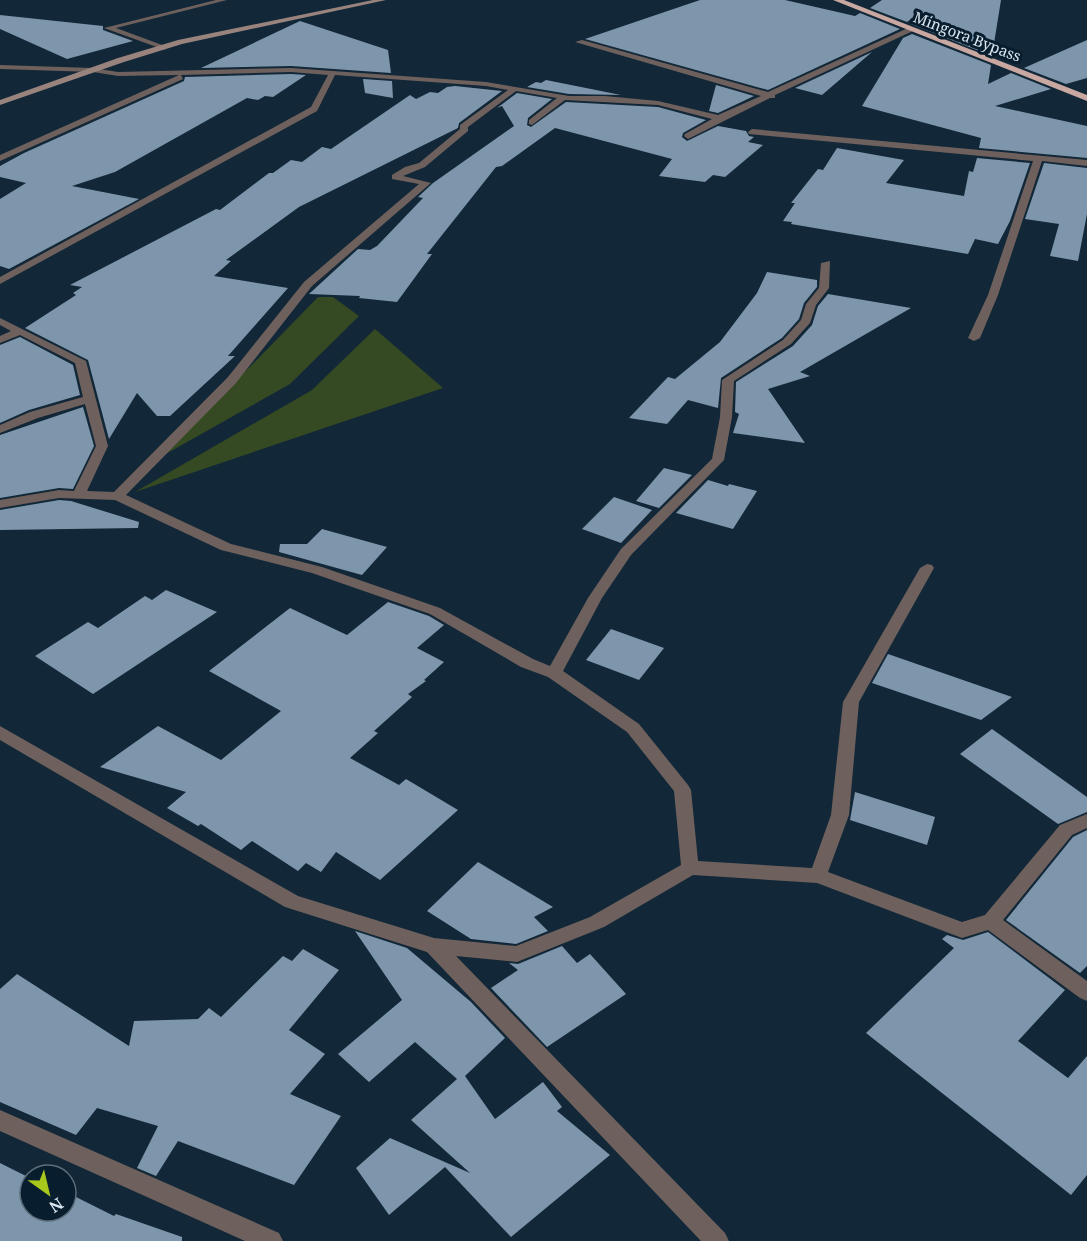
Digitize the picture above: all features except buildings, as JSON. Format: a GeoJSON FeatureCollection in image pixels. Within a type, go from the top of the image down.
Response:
{"type":"FeatureCollection","features":[{"type":"Feature","properties":{"kind":"highway","name":"Mingora Bypass"},"geometry":{"type":"LineString","coordinates":[[837,0],[1087,98]]}},
{"type":"Feature","properties":{"kind":"main road"},"geometry":{"type":"LineString","coordinates":[[0,103],[121,60],[162,48],[226,32],[383,0]]}},
{"type":"Feature","properties":{"kind":"street"},"geometry":{"type":"LineString","coordinates":[[162,48],[108,28],[224,0]]}},
{"type":"Feature","properties":{"kind":"street"},"geometry":{"type":"LineString","coordinates":[[688,136],[719,118],[772,96],[911,30]]}},
{"type":"Feature","properties":{"kind":"street"},"geometry":{"type":"LineString","coordinates":[[579,42],[772,96]]}},
{"type":"Feature","properties":{"kind":"street"},"geometry":{"type":"LineString","coordinates":[[0,67],[93,70],[118,74],[282,70],[486,84],[564,97],[658,103],[719,118]]}},
{"type":"Feature","properties":{"kind":"street"},"geometry":{"type":"LineString","coordinates":[[0,158],[188,73]]}},
{"type":"Feature","properties":{"kind":"street"},"geometry":{"type":"LineString","coordinates":[[0,281],[314,109],[332,74]]}},
{"type":"Feature","properties":{"kind":"street"},"geometry":{"type":"LineString","coordinates":[[117,496],[232,380],[308,284],[426,183],[395,177],[408,169],[422,165],[465,129],[463,127],[514,89]]}},
{"type":"Feature","properties":{"kind":"street"},"geometry":{"type":"LineString","coordinates":[[532,122],[564,97]]}},
{"type":"Feature","properties":{"kind":"street"},"geometry":{"type":"LineString","coordinates":[[752,132],[1087,163]]}},
{"type":"Feature","properties":{"kind":"street"},"geometry":{"type":"LineString","coordinates":[[974,338],[993,295],[1038,159]]}},
{"type":"Feature","properties":{"kind":"street"},"geometry":{"type":"LineString","coordinates":[[554,673],[595,598],[626,552],[718,459],[726,417],[728,380],[787,342],[806,321],[812,304],[824,288],[826,263]]}},
{"type":"Feature","properties":{"kind":"street"},"geometry":{"type":"LineString","coordinates":[[0,321],[80,361],[102,446],[78,495]]}},
{"type":"Feature","properties":{"kind":"street"},"geometry":{"type":"LineString","coordinates":[[0,340],[21,331]]}},
{"type":"Feature","properties":{"kind":"street"},"geometry":{"type":"LineString","coordinates":[[0,429],[34,415],[89,399]]}},
{"type":"Feature","properties":{"kind":"street"},"geometry":{"type":"LineString","coordinates":[[0,504],[59,494],[117,496],[226,547],[317,570],[435,611],[527,663],[554,673],[633,728],[682,790],[690,868]]}},
{"type":"Feature","properties":{"kind":"street"},"geometry":{"type":"LineString","coordinates":[[818,876],[840,815],[851,702],[927,568]]}},
{"type":"Feature","properties":{"kind":"street"},"geometry":{"type":"LineString","coordinates":[[0,732],[292,902],[434,946],[517,954],[597,922],[690,868],[818,876],[962,930],[990,921],[1066,830],[1087,821]]}},
{"type":"Feature","properties":{"kind":"street"},"geometry":{"type":"LineString","coordinates":[[990,921],[1087,992]]}},
{"type":"Feature","properties":{"kind":"street"},"geometry":{"type":"LineString","coordinates":[[434,946],[717,1241]]}},
{"type":"Feature","properties":{"kind":"street"},"geometry":{"type":"LineString","coordinates":[[0,1120],[271,1241]]}},
{"type":"Feature","properties":{"kind":"green space"},"geometry":{"type":"Polygon","coordinates":[[[318,297],[333,297],[359,316],[290,384],[164,455],[318,297]]]}},
{"type":"Feature","properties":{"kind":"green space"},"geometry":{"type":"Polygon","coordinates":[[[375,329],[443,388],[135,492],[312,390],[375,329]]]}}]}
